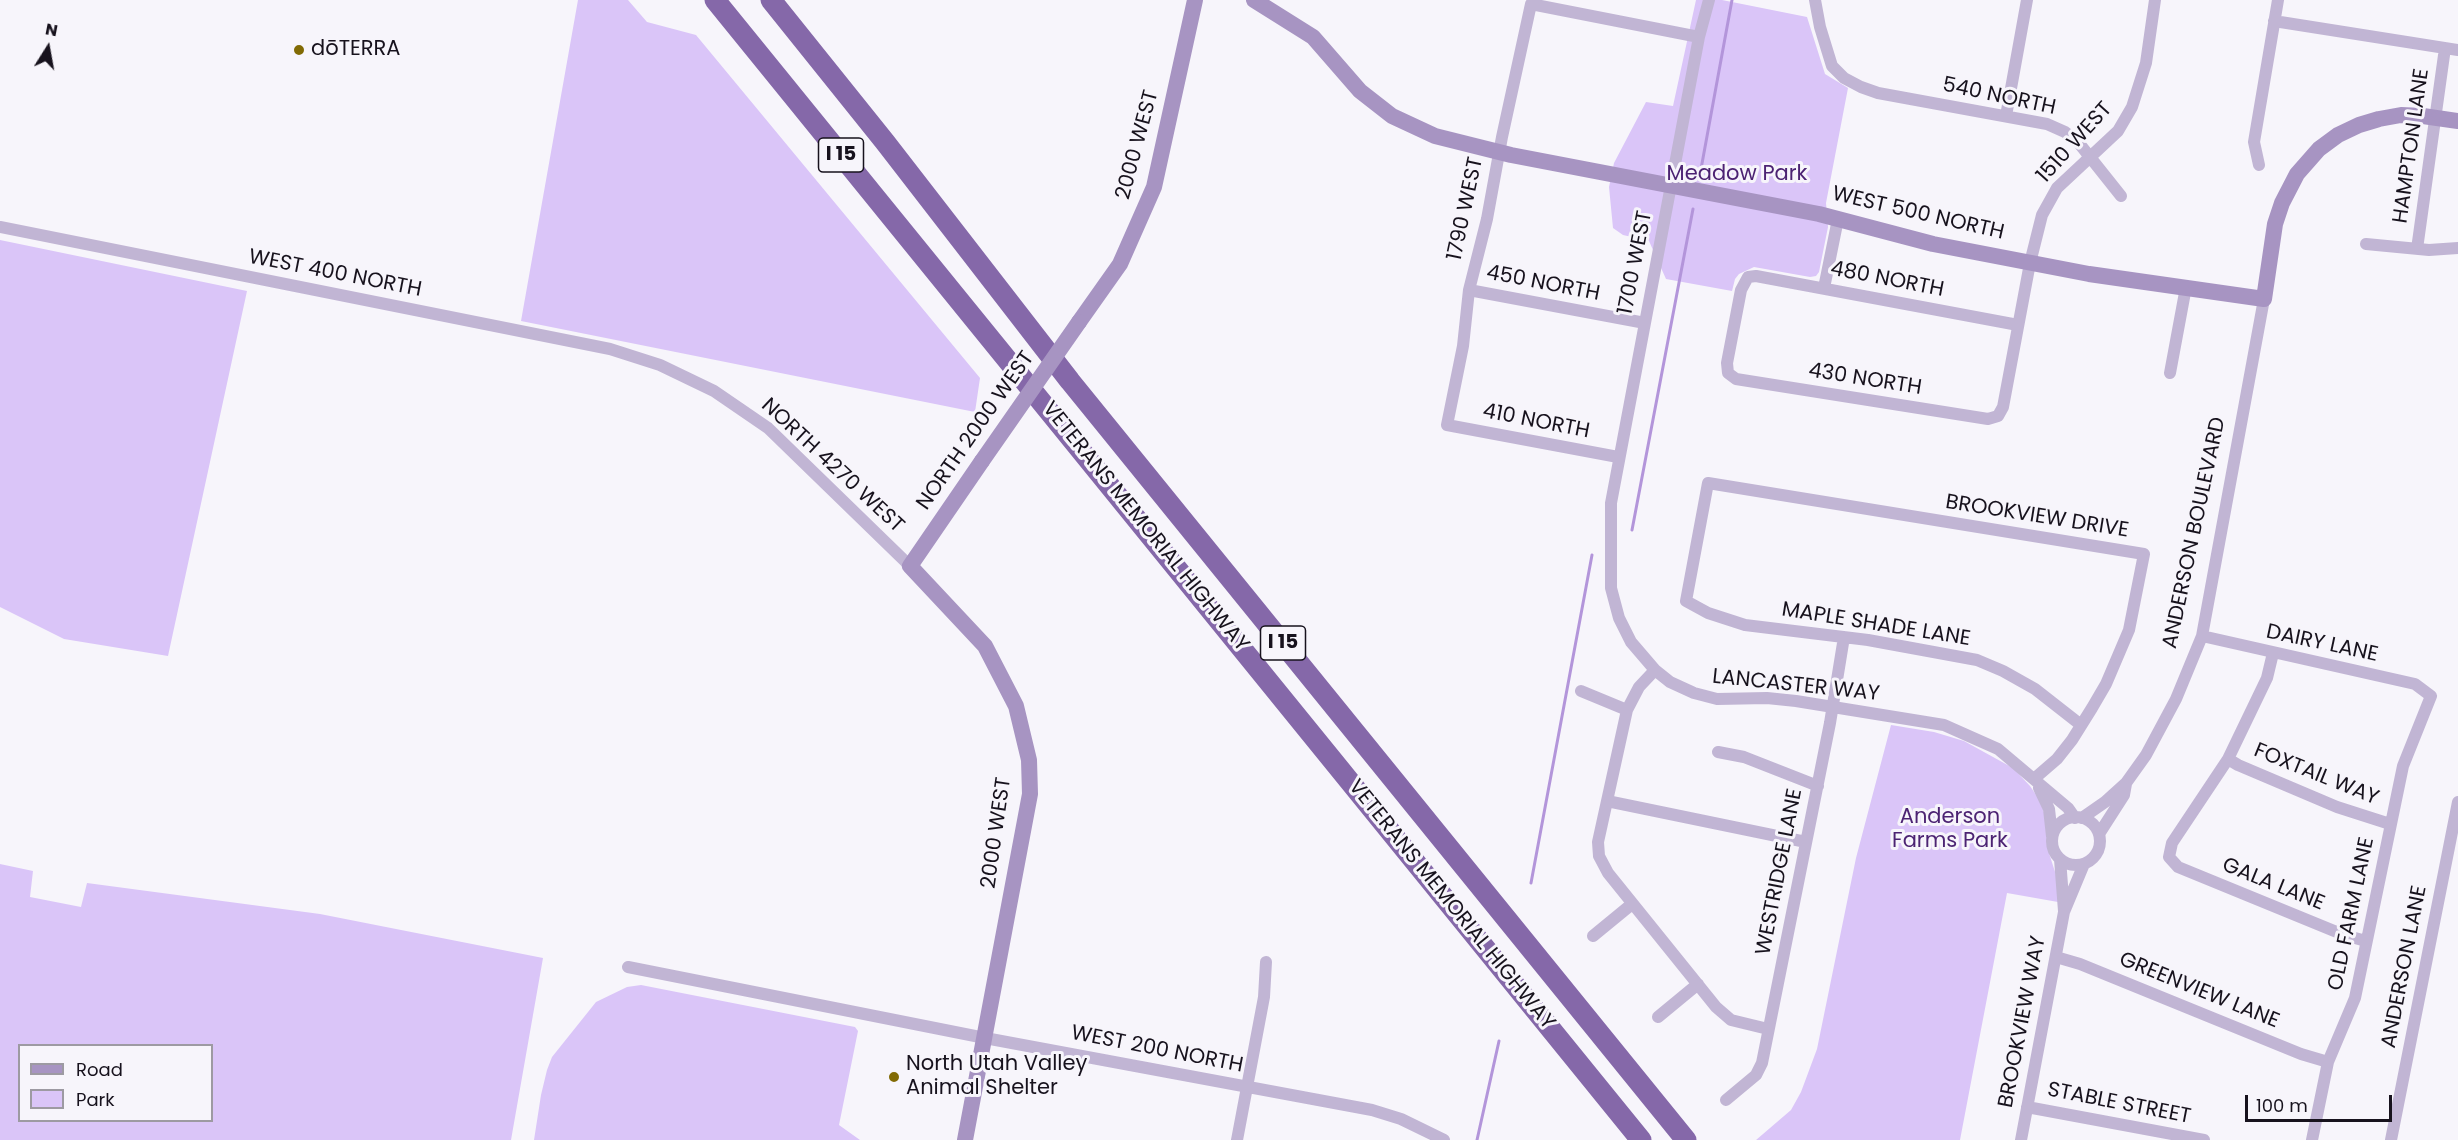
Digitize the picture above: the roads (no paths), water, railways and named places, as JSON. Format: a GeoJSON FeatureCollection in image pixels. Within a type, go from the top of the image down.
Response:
{"type":"FeatureCollection","features":[{"type":"Feature","properties":{"kind":"highway","name":"VETERANS MEMORIAL HIGHWAY"},"geometry":{"type":"LineString","coordinates":[[715,0],[1641,1140]]}},
{"type":"Feature","properties":{"kind":"highway","name":"VETERANS MEMORIAL HIGHWAY"},"geometry":{"type":"LineString","coordinates":[[771,0],[1071,381],[1686,1140]]}},
{"type":"Feature","properties":{"kind":"street","name":"2000 WEST"},"geometry":{"type":"LineString","coordinates":[[1079,322],[1120,264],[1154,187],[1195,0]]}},
{"type":"Feature","properties":{"kind":"street","name":"WEST 500 NORTH"},"geometry":{"type":"LineString","coordinates":[[1254,0],[1313,38],[1360,91],[1392,116],[1435,136],[1499,152],[1838,219],[1933,244],[2089,274],[2264,299]]}},
{"type":"Feature","properties":{"kind":"street","name":"1700 WEST"},"geometry":{"type":"LineString","coordinates":[[1610,535],[1611,503],[1618,457],[1699,37],[1709,0]]}},
{"type":"Feature","properties":{"kind":"street","name":"540 NORTH"},"geometry":{"type":"LineString","coordinates":[[1815,0],[1820,27],[1832,66],[1844,78],[1878,93],[2047,124],[2065,132],[2078,142],[2121,196]]}},
{"type":"Feature","properties":{"kind":"street"},"geometry":{"type":"LineString","coordinates":[[2006,117],[2027,0]]}},
{"type":"Feature","properties":{"kind":"street","name":"1510 WEST"},"geometry":{"type":"LineString","coordinates":[[1998,416],[2003,407],[2030,262],[2042,215],[2057,188],[2118,131],[2132,107],[2146,63],[2155,0]]}},
{"type":"Feature","properties":{"kind":"street"},"geometry":{"type":"LineString","coordinates":[[2259,165],[2254,142],[2278,0]]}},
{"type":"Feature","properties":{"kind":"street","name":"1790 WEST"},"geometry":{"type":"LineString","coordinates":[[1447,425],[1463,346],[1468,290],[1486,219],[1531,4],[1699,37]]}},
{"type":"Feature","properties":{"kind":"street"},"geometry":{"type":"LineString","coordinates":[[2274,21],[2452,49]]}},
{"type":"Feature","properties":{"kind":"street","name":"HAMPTON LANE"},"geometry":{"type":"LineString","coordinates":[[2417,249],[2434,123],[2452,49]]}},
{"type":"Feature","properties":{"kind":"street","name":"ANDERSON BOULEVARD"},"geometry":{"type":"LineString","coordinates":[[2079,818],[2106,802],[2126,783],[2166,720],[2202,636],[2269,278],[2267,269],[2275,224],[2282,203],[2297,174],[2319,149],[2338,135],[2379,118],[2401,116],[2434,123],[2458,132]]}},
{"type":"Feature","properties":{"kind":"street","name":"ANDERSON BOULEVARD"},"geometry":{"type":"LineString","coordinates":[[2434,123],[2458,121]]}},
{"type":"Feature","properties":{"kind":"street"},"geometry":{"type":"LineString","coordinates":[[1824,288],[1838,219]]}},
{"type":"Feature","properties":{"kind":"street","name":"WEST 400 NORTH"},"geometry":{"type":"LineString","coordinates":[[0,227],[587,344],[660,365]]}},
{"type":"Feature","properties":{"kind":"street"},"geometry":{"type":"LineString","coordinates":[[2366,244],[2436,250],[2458,248]]}},
{"type":"Feature","properties":{"kind":"street","name":"480 NORTH"},"geometry":{"type":"LineString","coordinates":[[1728,373],[1727,363],[1741,290],[1748,278],[1764,277],[2018,325]]}},
{"type":"Feature","properties":{"kind":"street"},"geometry":{"type":"LineString","coordinates":[[2170,373],[2186,287]]}},
{"type":"Feature","properties":{"kind":"street","name":"450 NORTH"},"geometry":{"type":"LineString","coordinates":[[1468,290],[1645,323]]}},
{"type":"Feature","properties":{"kind":"street","name":"NORTH 2000 WEST"},"geometry":{"type":"LineString","coordinates":[[910,566],[1079,322]]}},
{"type":"Feature","properties":{"kind":"street","name":"NORTH 4270 WEST"},"geometry":{"type":"LineString","coordinates":[[660,365],[714,391],[768,428],[910,566]]}},
{"type":"Feature","properties":{"kind":"street","name":"430 NORTH"},"geometry":{"type":"LineString","coordinates":[[1728,373],[1736,379],[1817,393],[1988,419],[1998,416]]}},
{"type":"Feature","properties":{"kind":"street","name":"410 NORTH"},"geometry":{"type":"LineString","coordinates":[[1447,425],[1618,457]]}},
{"type":"Feature","properties":{"kind":"street","name":"BROOKVIEW DRIVE"},"geometry":{"type":"LineString","coordinates":[[1686,601],[1708,483],[2144,554],[2129,630],[2106,684],[2057,759],[2035,778]]}},
{"type":"Feature","properties":{"kind":"street","name":"LANCASTER WAY"},"geometry":{"type":"LineString","coordinates":[[1610,535],[1611,588],[1619,618],[1631,642],[1655,670],[1670,682],[1694,693],[1718,699],[1767,698],[1944,724],[1998,749],[2035,778],[2079,818]]}},
{"type":"Feature","properties":{"kind":"street","name":"2000 WEST"},"geometry":{"type":"LineString","coordinates":[[910,566],[985,646],[1016,706],[1029,760],[1030,794],[965,1140]]}},
{"type":"Feature","properties":{"kind":"street","name":"MAPLE SHADE LANE"},"geometry":{"type":"LineString","coordinates":[[1686,601],[1708,613],[1745,626],[1844,637],[1977,660],[2035,689],[2081,725]]}},
{"type":"Feature","properties":{"kind":"street","name":"DAIRY LANE"},"geometry":{"type":"LineString","coordinates":[[2202,636],[2415,684],[2430,696]]}},
{"type":"Feature","properties":{"kind":"street","name":"WESTRIDGE LANE"},"geometry":{"type":"LineString","coordinates":[[1725,1100],[1759,1070],[1818,786],[1844,637]]}},
{"type":"Feature","properties":{"kind":"street"},"geometry":{"type":"LineString","coordinates":[[2228,759],[2268,678],[2273,653]]}},
{"type":"Feature","properties":{"kind":"street"},"geometry":{"type":"LineString","coordinates":[[1655,670],[1639,687],[1627,710],[1598,842],[1599,856],[1604,867],[1632,904],[1723,1014],[1741,1023],[1768,1029]]}},
{"type":"Feature","properties":{"kind":"street"},"geometry":{"type":"LineString","coordinates":[[1581,691],[1627,710]]}},
{"type":"Feature","properties":{"kind":"street","name":"OLD FARM LANE"},"geometry":{"type":"LineString","coordinates":[[2312,1140],[2328,1062],[2351,1012],[2403,766],[2430,696]]}},
{"type":"Feature","properties":{"kind":"street"},"geometry":{"type":"LineString","coordinates":[[1718,752],[1744,757],[1818,786]]}},
{"type":"Feature","properties":{"kind":"street","name":"FOXTAIL WAY"},"geometry":{"type":"LineString","coordinates":[[2228,759],[2337,807],[2374,821],[2390,824]]}},
{"type":"Feature","properties":{"kind":"street","name":"GALA LANE"},"geometry":{"type":"LineString","coordinates":[[2228,759],[2172,843],[2169,857],[2178,867],[2344,935],[2366,941]]}},
{"type":"Feature","properties":{"kind":"street","name":"LANCASTER WAY"},"geometry":{"type":"LineString","coordinates":[[2035,778],[2049,809],[2052,838]]}},
{"type":"Feature","properties":{"kind":"street","name":"ANDERSON BOULEVARD"},"geometry":{"type":"LineString","coordinates":[[2099,834],[2124,795],[2126,783]]}},
{"type":"Feature","properties":{"kind":"street"},"geometry":{"type":"LineString","coordinates":[[1607,801],[1806,842]]}},
{"type":"Feature","properties":{"kind":"street","name":"ANDERSON LANE"},"geometry":{"type":"LineString","coordinates":[[2391,1140],[2458,802]]}},
{"type":"Feature","properties":{"kind":"street"},"geometry":{"type":"LineString","coordinates":[[2079,818],[2090,822],[2099,834],[2099,849],[2084,864],[2071,865],[2060,859],[2052,846],[2052,838],[2058,826],[2068,819],[2079,818]]}},
{"type":"Feature","properties":{"kind":"street","name":"BROOKVIEW WAY"},"geometry":{"type":"LineString","coordinates":[[2060,859],[2064,912]]}},
{"type":"Feature","properties":{"kind":"street","name":"BROOKVIEW WAY"},"geometry":{"type":"LineString","coordinates":[[2021,1140],[2064,912],[2084,864]]}},
{"type":"Feature","properties":{"kind":"street"},"geometry":{"type":"LineString","coordinates":[[1593,936],[1632,904]]}},
{"type":"Feature","properties":{"kind":"street","name":"GREENVIEW LANE"},"geometry":{"type":"LineString","coordinates":[[2056,957],[2080,964],[2301,1054],[2328,1062]]}},
{"type":"Feature","properties":{"kind":"street"},"geometry":{"type":"LineString","coordinates":[[1237,1140],[1264,997],[1266,962]]}},
{"type":"Feature","properties":{"kind":"street","name":"WEST 200 NORTH"},"geometry":{"type":"LineString","coordinates":[[628,967],[985,1038],[1372,1110],[1401,1119],[1444,1140]]}},
{"type":"Feature","properties":{"kind":"street"},"geometry":{"type":"LineString","coordinates":[[1658,1017],[1698,984]]}},
{"type":"Feature","properties":{"kind":"street","name":"STABLE STREET"},"geometry":{"type":"LineString","coordinates":[[2027,1107],[2204,1140]]}},
{"type":"Feature","properties":{"kind":"waterway"},"geometry":{"type":"LineString","coordinates":[[1701,169],[1732,0]]}},
{"type":"Feature","properties":{"kind":"waterway"},"geometry":{"type":"LineString","coordinates":[[1632,530],[1693,209]]}},
{"type":"Feature","properties":{"kind":"waterway"},"geometry":{"type":"LineString","coordinates":[[1531,883],[1592,555]]}},
{"type":"Feature","properties":{"kind":"waterway"},"geometry":{"type":"LineString","coordinates":[[1477,1140],[1499,1041]]}},
{"type":"Feature","properties":{"kind":"place","name":"dōTERRA"},"geometry":{"type":"Point","coordinates":[299,50]}},
{"type":"Feature","properties":{"kind":"place","name":"North Utah Valley Animal Shelter"},"geometry":{"type":"Point","coordinates":[894,1077]}},
{"type":"Feature","properties":{"kind":"park label","name":"Meadow Park"},"geometry":{"type":"Point","coordinates":[1737,175]}},
{"type":"Feature","properties":{"kind":"park label","name":"Anderson Farms Park"},"geometry":{"type":"Point","coordinates":[1950,830]}}]}
